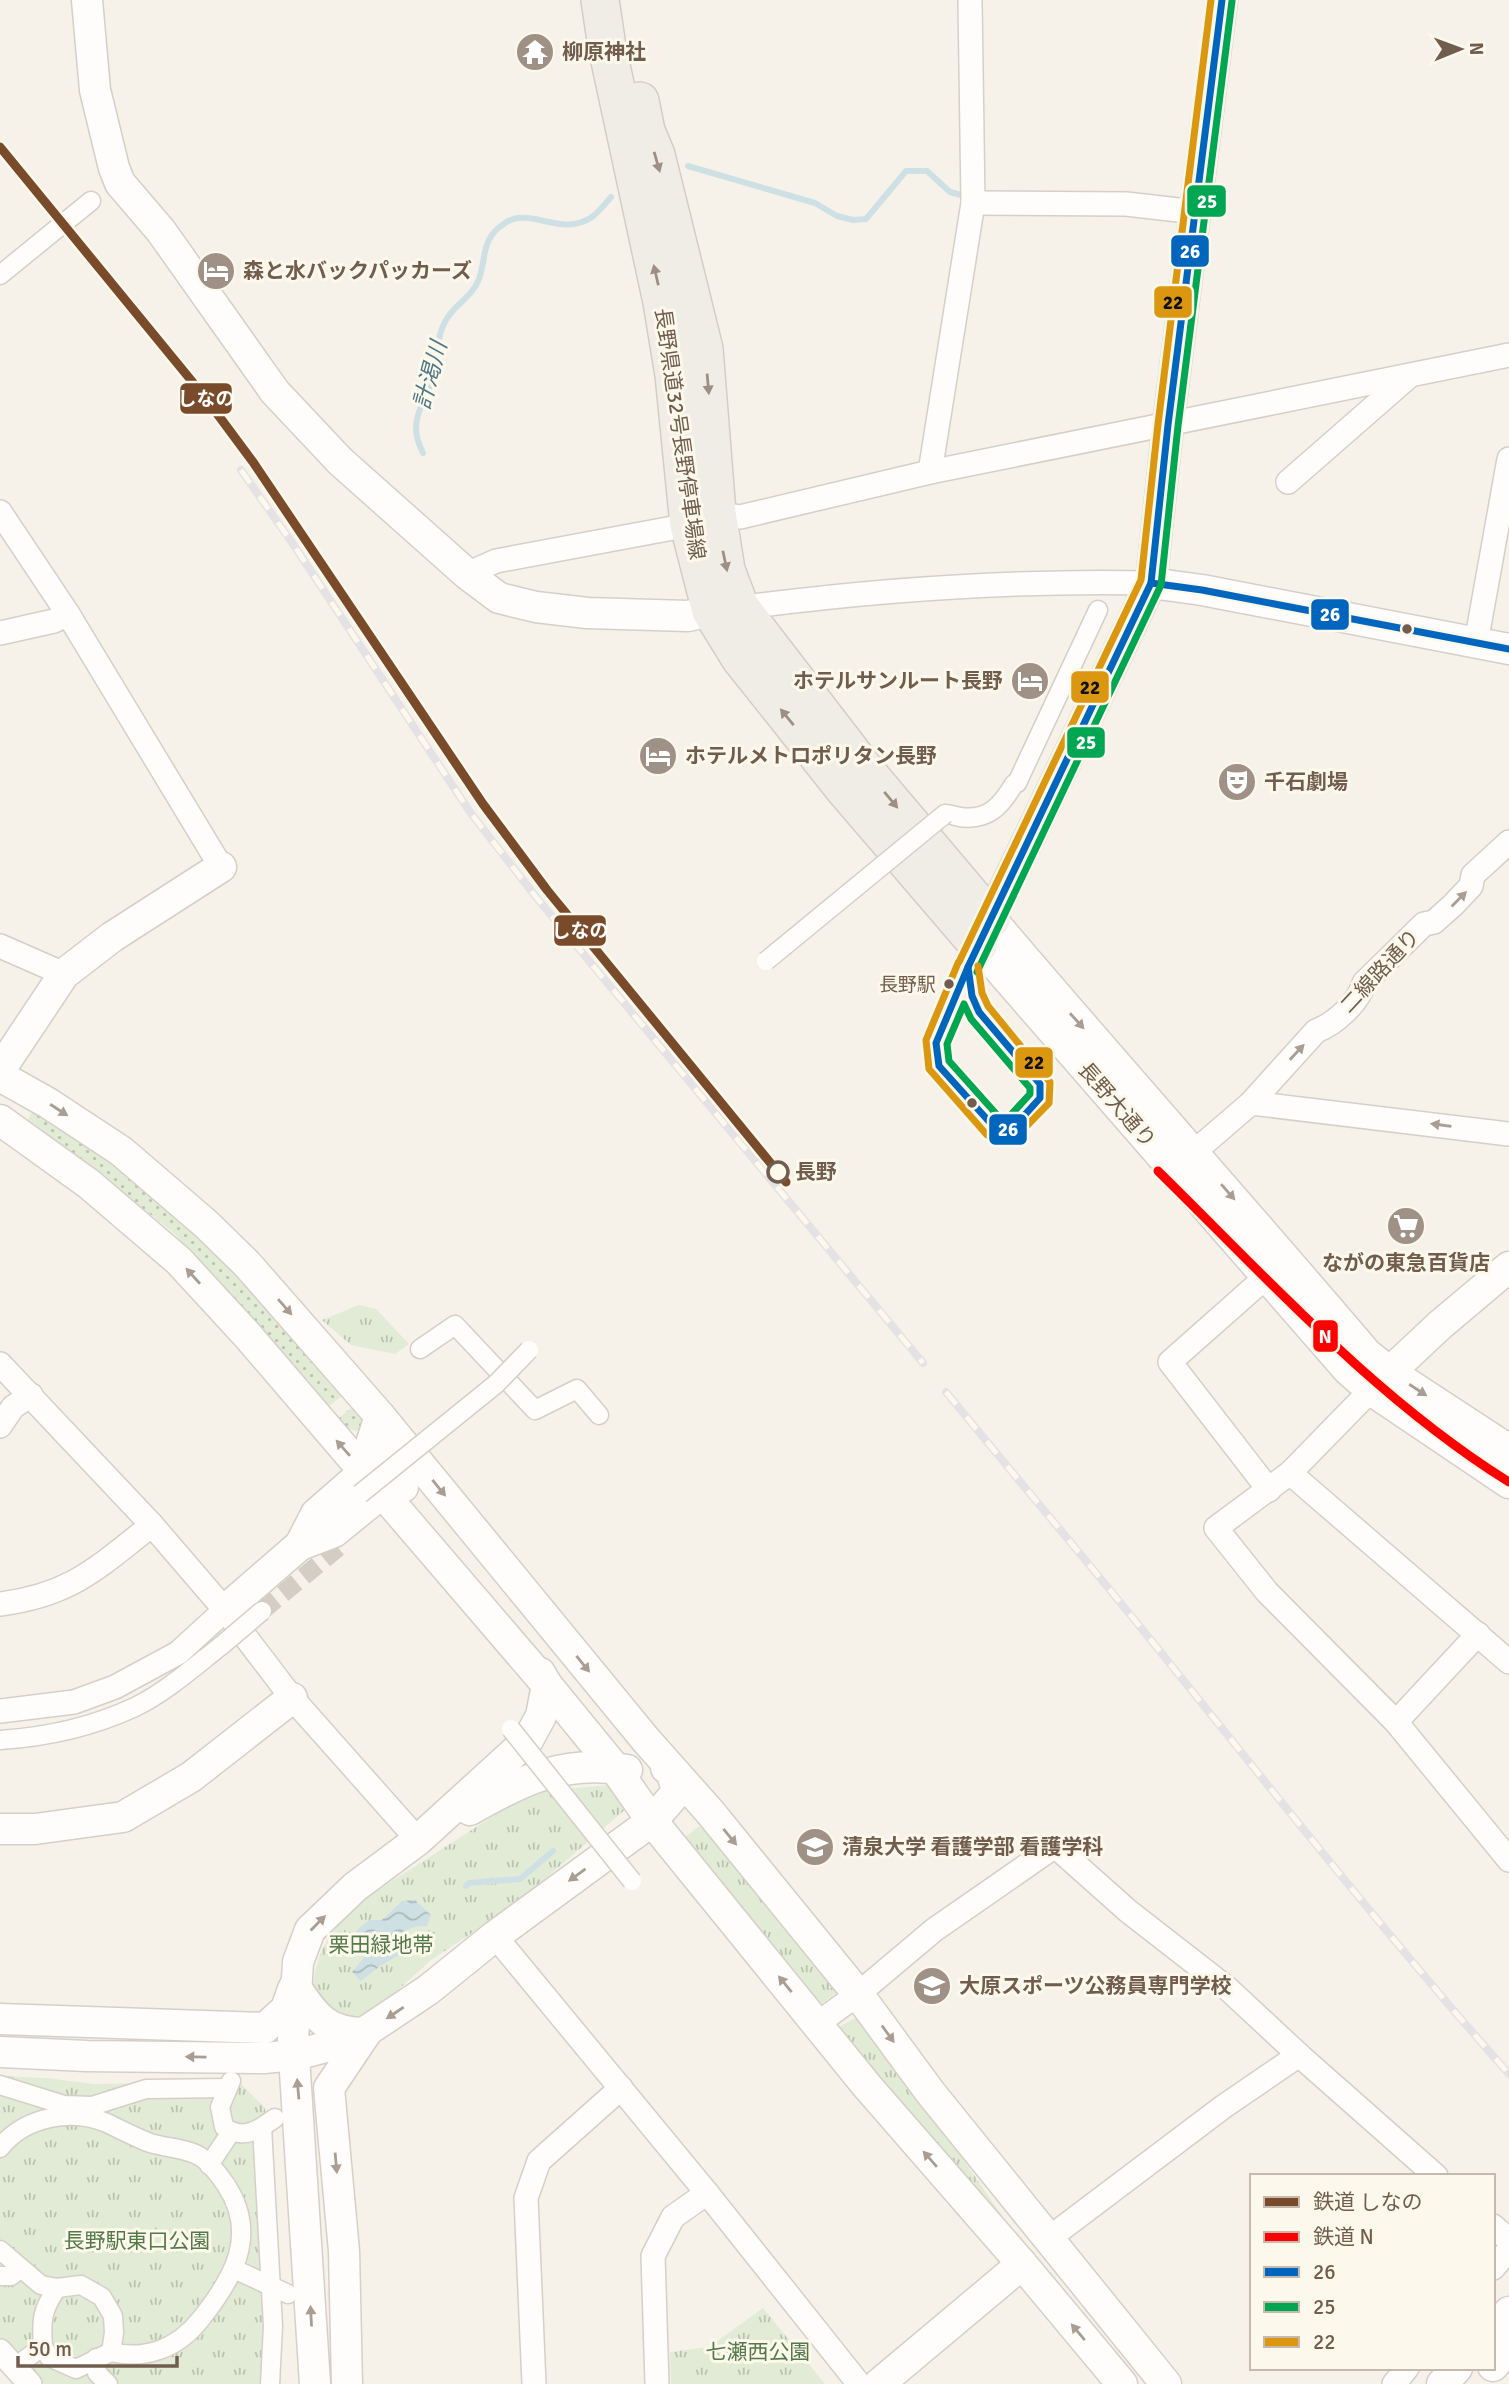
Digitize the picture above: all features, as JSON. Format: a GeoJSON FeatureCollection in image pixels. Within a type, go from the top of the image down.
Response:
{"type":"FeatureCollection","features":[{"type":"Feature","properties":{"kind":"main road","name":"長野県道32号長野停車場線"},"geometry":{"type":"LineString","coordinates":[[600,0],[607,47],[664,314],[703,519],[726,570],[726,609],[740,659],[906,863],[984,950]]}},
{"type":"Feature","properties":{"kind":"main road","name":"長野県道32号長野停車場線"},"geometry":{"type":"LineString","coordinates":[[623,0],[646,131],[656,155],[704,349],[703,519]]}},
{"type":"Feature","properties":{"kind":"street"},"geometry":{"type":"LineString","coordinates":[[87,0],[95,90],[120,183],[161,231],[275,392],[340,461],[467,574],[499,598],[536,607],[587,614],[688,616],[782,602],[1000,584],[1152,583],[1202,590],[1509,649]]}},
{"type":"Feature","properties":{"kind":"street"},"geometry":{"type":"LineString","coordinates":[[930,472],[972,203],[970,0]]}},
{"type":"Feature","properties":{"kind":"street"},"geometry":{"type":"LineString","coordinates":[[1033,969],[984,950],[1152,583],[1168,425],[1222,0]]}},
{"type":"Feature","properties":{"kind":"street"},"geometry":{"type":"LineString","coordinates":[[0,275],[91,201]]}},
{"type":"Feature","properties":{"kind":"street"},"geometry":{"type":"LineString","coordinates":[[972,203],[1126,204],[1196,212]]}},
{"type":"Feature","properties":{"kind":"street"},"geometry":{"type":"LineString","coordinates":[[467,574],[496,561],[703,519],[740,517],[930,472],[1509,355]]}},
{"type":"Feature","properties":{"kind":"street"},"geometry":{"type":"LineString","coordinates":[[1288,482],[1409,376]]}},
{"type":"Feature","properties":{"kind":"street"},"geometry":{"type":"LineString","coordinates":[[1476,643],[1509,459]]}},
{"type":"Feature","properties":{"kind":"street"},"geometry":{"type":"LineString","coordinates":[[0,512],[68,614],[221,867],[112,937],[64,974],[0,1070]]}},
{"type":"Feature","properties":{"kind":"street"},"geometry":{"type":"LineString","coordinates":[[766,961],[944,814],[962,817],[989,813],[998,808],[1017,783],[1098,610]]}},
{"type":"Feature","properties":{"kind":"street"},"geometry":{"type":"LineString","coordinates":[[0,634],[54,621],[68,614]]}},
{"type":"Feature","properties":{"kind":"street","name":"二線路通り"},"geometry":{"type":"LineString","coordinates":[[1194,1152],[1251,1102],[1316,1031],[1328,1027],[1361,994],[1364,983],[1424,925],[1434,922],[1453,905],[1471,886],[1473,875],[1509,842]]}},
{"type":"Feature","properties":{"kind":"street"},"geometry":{"type":"LineString","coordinates":[[0,946],[64,974]]}},
{"type":"Feature","properties":{"kind":"street","name":"長野大通り"},"geometry":{"type":"LineString","coordinates":[[984,950],[1033,969],[1367,1354],[1380,1381],[1509,1483]]}},
{"type":"Feature","properties":{"kind":"street","name":"長野大通り"},"geometry":{"type":"LineString","coordinates":[[984,950],[1348,1370],[1380,1381],[1509,1450]]}},
{"type":"Feature","properties":{"kind":"street"},"geometry":{"type":"LineString","coordinates":[[0,1076],[48,1103],[121,1151],[247,1264],[380,1416],[674,1781],[704,1805],[858,1994],[930,2092],[1166,2384]]}},
{"type":"Feature","properties":{"kind":"street"},"geometry":{"type":"LineString","coordinates":[[1251,1102],[1509,1134]]}},
{"type":"Feature","properties":{"kind":"street"},"geometry":{"type":"LineString","coordinates":[[0,1120],[89,1184],[180,1261],[248,1336],[365,1489],[547,1685],[605,1756],[652,1821],[866,2086],[1022,2264],[1122,2384]]}},
{"type":"Feature","properties":{"kind":"street"},"geometry":{"type":"LineString","coordinates":[[1266,1277],[1170,1362],[1269,1490]]}},
{"type":"Feature","properties":{"kind":"street"},"geometry":{"type":"LineString","coordinates":[[1504,1277],[1380,1381],[1290,1473],[1216,1528],[1267,1592],[1396,1722],[1509,1860]]}},
{"type":"Feature","properties":{"kind":"street"},"geometry":{"type":"LineString","coordinates":[[420,1349],[455,1325],[536,1410],[577,1389],[599,1415]]}},
{"type":"Feature","properties":{"kind":"street"},"geometry":{"type":"LineString","coordinates":[[0,1711],[74,1702],[115,1687],[178,1653],[300,1545],[334,1532],[365,1489],[496,1384],[529,1350]]}},
{"type":"Feature","properties":{"kind":"street"},"geometry":{"type":"LineString","coordinates":[[0,1364],[152,1525],[225,1610],[292,1698],[418,1840]]}},
{"type":"Feature","properties":{"kind":"street"},"geometry":{"type":"LineString","coordinates":[[0,1426],[13,1407],[31,1395]]}},
{"type":"Feature","properties":{"kind":"street"},"geometry":{"type":"LineString","coordinates":[[315,2384],[295,1986],[298,1962],[310,1930],[355,1888],[418,1840],[528,1740],[541,1716],[547,1685],[490,1587],[370,1447],[380,1416]]}},
{"type":"Feature","properties":{"kind":"street"},"geometry":{"type":"LineString","coordinates":[[1290,1473],[1509,1662]]}},
{"type":"Feature","properties":{"kind":"street"},"geometry":{"type":"LineString","coordinates":[[0,1604],[57,1592],[86,1577],[152,1525]]}},
{"type":"Feature","properties":{"kind":"street"},"geometry":{"type":"LineString","coordinates":[[0,1740],[53,1734],[85,1726],[136,1706],[177,1680],[262,1611]]}},
{"type":"Feature","properties":{"kind":"street"},"geometry":{"type":"LineString","coordinates":[[1396,1722],[1478,1634]]}},
{"type":"Feature","properties":{"kind":"street"},"geometry":{"type":"LineString","coordinates":[[0,1829],[35,1829],[123,1817],[191,1777],[292,1698]]}},
{"type":"Feature","properties":{"kind":"street"},"geometry":{"type":"LineString","coordinates":[[519,1723],[511,1729],[617,1857],[632,1881]]}},
{"type":"Feature","properties":{"kind":"street"},"geometry":{"type":"LineString","coordinates":[[418,1840],[510,1787],[541,1773],[581,1766],[605,1756],[639,1772],[674,1781]]}},
{"type":"Feature","properties":{"kind":"street"},"geometry":{"type":"LineString","coordinates":[[0,2052],[264,2059],[299,2049],[354,2040],[428,1990],[495,1936],[652,1821],[674,1781]]}},
{"type":"Feature","properties":{"kind":"street"},"geometry":{"type":"LineString","coordinates":[[817,2024],[858,1994],[934,1930],[1055,1846],[1128,1911],[1227,1988],[1434,2174]]}},
{"type":"Feature","properties":{"kind":"street"},"geometry":{"type":"LineString","coordinates":[[495,1936],[707,2193],[859,2384]]}},
{"type":"Feature","properties":{"kind":"street"},"geometry":{"type":"LineString","coordinates":[[265,2028],[286,2009],[295,1986]]}},
{"type":"Feature","properties":{"kind":"street"},"geometry":{"type":"LineString","coordinates":[[295,1986],[324,2023],[341,2032],[366,2033]]}},
{"type":"Feature","properties":{"kind":"street"},"geometry":{"type":"LineString","coordinates":[[0,2020],[265,2028],[299,2049],[329,2088],[344,2251],[347,2384]]}},
{"type":"Feature","properties":{"kind":"street"},"geometry":{"type":"LineString","coordinates":[[329,2088],[366,2033]]}},
{"type":"Feature","properties":{"kind":"street"},"geometry":{"type":"LineString","coordinates":[[1048,2239],[1212,2115],[1299,2055]]}},
{"type":"Feature","properties":{"kind":"street"},"geometry":{"type":"LineString","coordinates":[[0,2148],[19,2131],[41,2120],[79,2111],[146,2089],[230,2083],[220,2107],[224,2127],[231,2132],[250,2134],[269,2123],[270,2284],[273,2326],[270,2384]]}},
{"type":"Feature","properties":{"kind":"street"},"geometry":{"type":"LineString","coordinates":[[0,2085],[65,2105],[107,2123],[122,2133],[200,2157],[220,2176],[234,2197],[241,2220],[241,2243],[234,2269],[195,2326],[167,2348],[150,2354],[103,2355],[76,2370],[49,2357],[43,2346],[41,2320],[47,2302],[57,2288]]}},
{"type":"Feature","properties":{"kind":"street"},"geometry":{"type":"LineString","coordinates":[[534,2384],[526,2198],[539,2161],[621,2088]]}},
{"type":"Feature","properties":{"kind":"street"},"geometry":{"type":"LineString","coordinates":[[209,2165],[231,2132]]}},
{"type":"Feature","properties":{"kind":"street"},"geometry":{"type":"LineString","coordinates":[[657,2384],[653,2256],[673,2217],[707,2193]]}},
{"type":"Feature","properties":{"kind":"street"},"geometry":{"type":"LineString","coordinates":[[1495,2228],[1509,2240]]}},
{"type":"Feature","properties":{"kind":"street"},"geometry":{"type":"LineString","coordinates":[[0,2250],[41,2284],[57,2288],[81,2285],[102,2297],[113,2316],[114,2333],[97,2373],[108,2384]]}},
{"type":"Feature","properties":{"kind":"street"},"geometry":{"type":"LineString","coordinates":[[1495,2266],[1509,2250]]}},
{"type":"Feature","properties":{"kind":"street"},"geometry":{"type":"LineString","coordinates":[[879,2384],[1022,2264]]}},
{"type":"Feature","properties":{"kind":"street"},"geometry":{"type":"LineString","coordinates":[[0,2276],[11,2276],[20,2268]]}},
{"type":"Feature","properties":{"kind":"street"},"geometry":{"type":"LineString","coordinates":[[234,2269],[288,2294]]}},
{"type":"Feature","properties":{"kind":"street"},"geometry":{"type":"LineString","coordinates":[[1495,2327],[1509,2312]]}},
{"type":"Feature","properties":{"kind":"street"},"geometry":{"type":"LineString","coordinates":[[30,2384],[7,2360],[43,2346]]}},
{"type":"Feature","properties":{"kind":"street"},"geometry":{"type":"LineString","coordinates":[[1495,2364],[1509,2348]]}},
{"type":"Feature","properties":{"kind":"street"},"geometry":{"type":"LineString","coordinates":[[1394,2384],[1405,2370]]}},
{"type":"Feature","properties":{"kind":"street"},"geometry":{"type":"LineString","coordinates":[[1442,2384],[1455,2370]]}},
{"type":"Feature","properties":{"kind":"street"},"geometry":{"type":"LineString","coordinates":[[1477,2384],[1489,2370]]}},
{"type":"Feature","properties":{"kind":"green space"},"geometry":{"type":"Polygon","coordinates":[[[35,1108],[102,1153],[239,1271],[346,1393],[328,1407],[173,1232],[28,1119],[35,1108]]]}},
{"type":"Feature","properties":{"kind":"green space"},"geometry":{"type":"Polygon","coordinates":[[[359,1305],[376,1309],[409,1344],[395,1354],[351,1345],[322,1320],[359,1305]]]}},
{"type":"Feature","properties":{"kind":"green space"},"geometry":{"type":"Polygon","coordinates":[[[355,1405],[370,1423],[357,1431],[347,1428],[339,1418],[355,1405]]]}},
{"type":"Feature","properties":{"kind":"green space","name":"栗田緑地帯"},"geometry":{"type":"Polygon","coordinates":[[[612,1785],[628,1807],[516,1904],[431,1960],[387,2000],[354,2018],[342,2017],[313,1994],[317,1965],[327,1940],[343,1919],[364,1899],[506,1808],[549,1790],[612,1785]]]}},
{"type":"Feature","properties":{"kind":"green space"},"geometry":{"type":"Polygon","coordinates":[[[699,1826],[725,1851],[836,1993],[821,2004],[684,1838],[699,1826]]]}},
{"type":"Feature","properties":{"kind":"green space"},"geometry":{"type":"Polygon","coordinates":[[[861,2015],[915,2084],[1007,2223],[1003,2227],[926,2140],[839,2027],[861,2015]]]}},
{"type":"Feature","properties":{"kind":"green space","name":"長野駅東口公園"},"geometry":{"type":"Polygon","coordinates":[[[0,2076],[94,2084],[239,2082],[265,2108],[281,2384],[44,2384],[0,2337],[0,2076]]]}},
{"type":"Feature","properties":{"kind":"green space","name":"七瀬西公園"},"geometry":{"type":"Polygon","coordinates":[[[763,2308],[825,2384],[671,2384],[670,2352],[709,2347],[763,2308]]]}},
{"type":"Feature","properties":{"kind":"water"},"geometry":{"type":"Polygon","coordinates":[[[415,1900],[431,1915],[427,1926],[414,1927],[404,1932],[397,1939],[401,1954],[361,1981],[352,1972],[371,1949],[371,1943],[358,1937],[356,1931],[369,1920],[382,1920],[402,1901],[415,1900]]]}},
{"type":"Feature","properties":{"kind":"waterway","name":"計渇川"},"geometry":{"type":"LineString","coordinates":[[688,166],[815,203],[837,216],[853,220],[866,219],[906,171],[927,171],[950,192],[961,195]]}},
{"type":"Feature","properties":{"kind":"waterway","name":"計渇川"},"geometry":{"type":"LineString","coordinates":[[423,453],[417,438],[416,422],[433,375],[442,327],[449,315],[476,285],[492,235],[505,223],[515,219],[535,219],[557,224],[580,223],[595,215],[611,197]]}},
{"type":"Feature","properties":{"kind":"waterway"},"geometry":{"type":"LineString","coordinates":[[466,1886],[469,1883],[520,1879],[553,1851]]}},
{"type":"Feature","properties":{"kind":"tunnel"},"geometry":{"type":"LineString","coordinates":[[262,1611],[344,1543],[334,1532]]}},
{"type":"Feature","properties":{"kind":"railway"},"geometry":{"type":"LineString","coordinates":[[241,470],[470,812],[536,897],[923,1363]]}},
{"type":"Feature","properties":{"kind":"railway"},"geometry":{"type":"LineString","coordinates":[[946,1392],[1381,1924],[1509,2074]]}},
{"type":"Feature","properties":{"kind":"rail line","name":"しなの"},"geometry":{"type":"LineString","coordinates":[[0,147],[204,396],[253,462],[483,804],[547,890],[786,1182]]}},
{"type":"Feature","properties":{"kind":"rail line","name":"N"},"geometry":{"type":"LineString","coordinates":[[1158,1171],[1369,1376],[1460,1449],[1509,1482]]}},
{"type":"Feature","properties":{"kind":"transit line","name":"22"},"geometry":{"type":"LineString","coordinates":[[959,962],[1141,580],[1211,0]]}},
{"type":"Feature","properties":{"kind":"transit line","name":"26"},"geometry":{"type":"LineString","coordinates":[[968,967],[1151,583],[1168,425],[1222,0]]}},
{"type":"Feature","properties":{"kind":"transit line","name":"25"},"geometry":{"type":"LineString","coordinates":[[977,972],[1161,585],[1178,426],[1232,1]]}},
{"type":"Feature","properties":{"kind":"transit line","name":"26"},"geometry":{"type":"LineString","coordinates":[[1151,583],[1202,590],[1509,649]]}},
{"type":"Feature","properties":{"kind":"transit line","name":"22"},"geometry":{"type":"LineString","coordinates":[[958,963],[926,1040],[929,1069],[987,1135],[1013,1140],[1049,1103],[1050,1082],[988,1006],[982,993],[978,966]]}},
{"type":"Feature","properties":{"kind":"transit line","name":"26"},"geometry":{"type":"LineString","coordinates":[[968,967],[972,996],[979,1012],[1040,1084],[1040,1098],[1011,1130],[994,1127],[939,1066],[936,1043],[968,967]]}},
{"type":"Feature","properties":{"kind":"transit line","name":"25"},"geometry":{"type":"LineString","coordinates":[[964,1004],[971,1019],[1030,1088],[1030,1094],[1007,1119],[999,1117],[949,1061],[947,1044],[964,1004]]}},
{"type":"Feature","properties":{"kind":"place","name":"柳原神社"},"geometry":{"type":"Point","coordinates":[535,52]}},
{"type":"Feature","properties":{"kind":"place","name":"森と水バックパッカーズ"},"geometry":{"type":"Point","coordinates":[216,271]}},
{"type":"Feature","properties":{"kind":"place","name":"ホテルサンルート長野"},"geometry":{"type":"Point","coordinates":[1030,681]}},
{"type":"Feature","properties":{"kind":"place","name":"ホテルメトロポリタン長野"},"geometry":{"type":"Point","coordinates":[658,756]}},
{"type":"Feature","properties":{"kind":"place","name":"千石劇場"},"geometry":{"type":"Point","coordinates":[1237,782]}},
{"type":"Feature","properties":{"kind":"place","name":"長野駅"},"geometry":{"type":"Point","coordinates":[949,984]}},
{"type":"Feature","properties":{"kind":"place","name":"長野"},"geometry":{"type":"Point","coordinates":[778,1172]}},
{"type":"Feature","properties":{"kind":"place","name":"ながの東急百貨店"},"geometry":{"type":"Point","coordinates":[1406,1226]}},
{"type":"Feature","properties":{"kind":"place","name":"清泉大学 看護学部 看護学科"},"geometry":{"type":"Point","coordinates":[815,1847]}},
{"type":"Feature","properties":{"kind":"place","name":"大原スポーツ公務員専門学校"},"geometry":{"type":"Point","coordinates":[932,1986]}}]}
